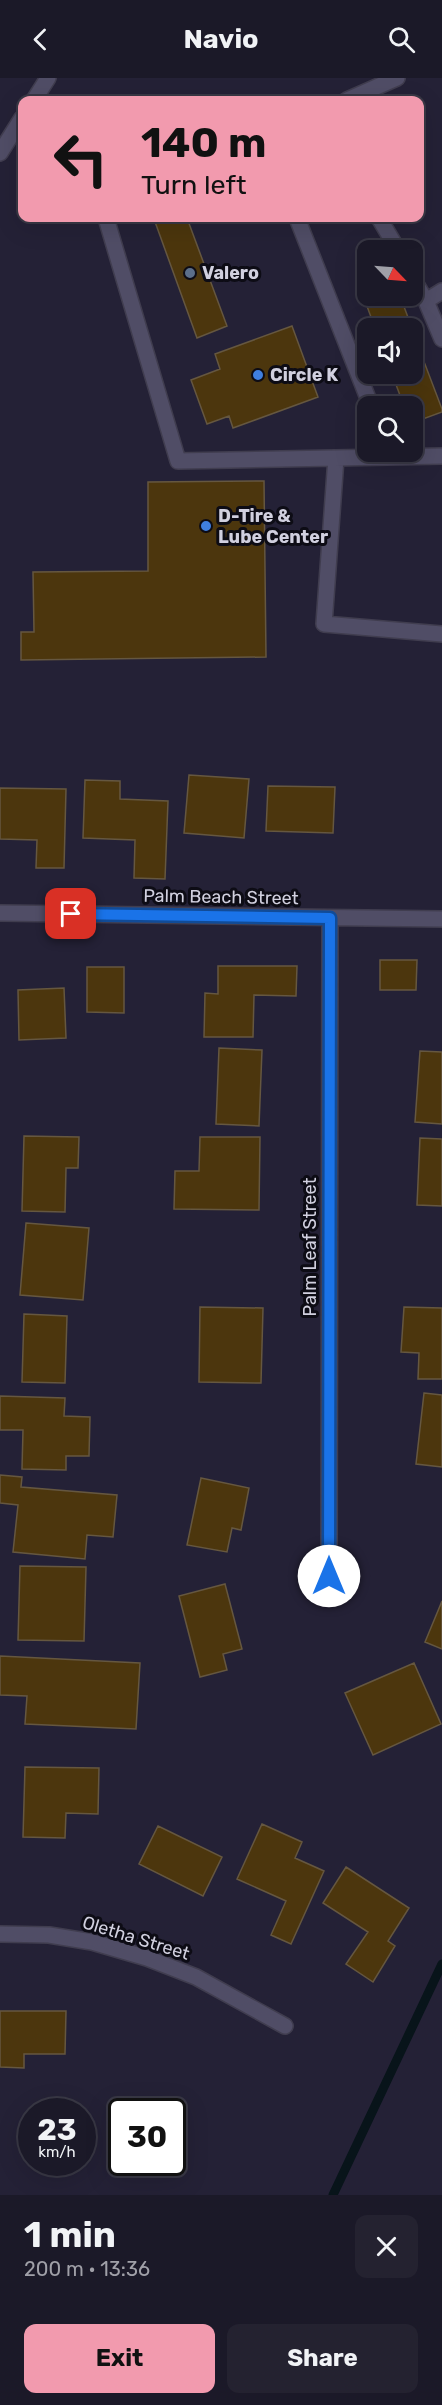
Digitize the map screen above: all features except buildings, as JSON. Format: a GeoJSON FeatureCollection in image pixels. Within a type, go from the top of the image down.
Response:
{"type":"FeatureCollection","features":[{"type":"Feature","properties":{"kind":"street"},"geometry":{"type":"LineString","coordinates":[[37,96],[48,78]]}},
{"type":"Feature","properties":{"kind":"street"},"geometry":{"type":"LineString","coordinates":[[355,96],[397,78]]}},
{"type":"Feature","properties":{"kind":"street"},"geometry":{"type":"LineString","coordinates":[[0,153],[18,124]]}},
{"type":"Feature","properties":{"kind":"street"},"geometry":{"type":"LineString","coordinates":[[107,222],[178,461],[357,456]]}},
{"type":"Feature","properties":{"kind":"street"},"geometry":{"type":"LineString","coordinates":[[299,222],[367,396]]}},
{"type":"Feature","properties":{"kind":"street"},"geometry":{"type":"LineString","coordinates":[[381,222],[392,240]]}},
{"type":"Feature","properties":{"kind":"street"},"geometry":{"type":"LineString","coordinates":[[426,301],[442,291]]}},
{"type":"Feature","properties":{"kind":"street"},"geometry":{"type":"LineString","coordinates":[[423,296],[442,339]]}},
{"type":"Feature","properties":{"kind":"street"},"geometry":{"type":"LineString","coordinates":[[423,455],[442,456]]}},
{"type":"Feature","properties":{"kind":"street"},"geometry":{"type":"LineString","coordinates":[[336,458],[324,624],[442,634]]}},
{"type":"Feature","properties":{"kind":"street","name":"Palm Beach Street"},"geometry":{"type":"LineString","coordinates":[[0,914],[442,919]]}},
{"type":"Feature","properties":{"kind":"street","name":"Palm Leaf Street"},"geometry":{"type":"LineString","coordinates":[[329,1576],[330,918]]}},
{"type":"Feature","properties":{"kind":"street","name":"Oletha Street"},"geometry":{"type":"LineString","coordinates":[[0,1934],[49,1935],[81,1940],[147,1958],[196,1977],[285,2026]]}},
{"type":"Feature","properties":{"kind":"waterway"},"geometry":{"type":"LineString","coordinates":[[333,2195],[442,1964]]}},
{"type":"Feature","properties":{"kind":"place","name":"Valero"},"geometry":{"type":"Point","coordinates":[190,273]}},
{"type":"Feature","properties":{"kind":"place","name":"Circle K"},"geometry":{"type":"Point","coordinates":[258,375]}},
{"type":"Feature","properties":{"kind":"place","name":"D-Tire & Lube Center"},"geometry":{"type":"Point","coordinates":[206,526]}},
{"type":"Feature","properties":{"kind":"route"},"geometry":{"type":"LineString","coordinates":[[71,914],[330,918],[329,1576]]}}]}
